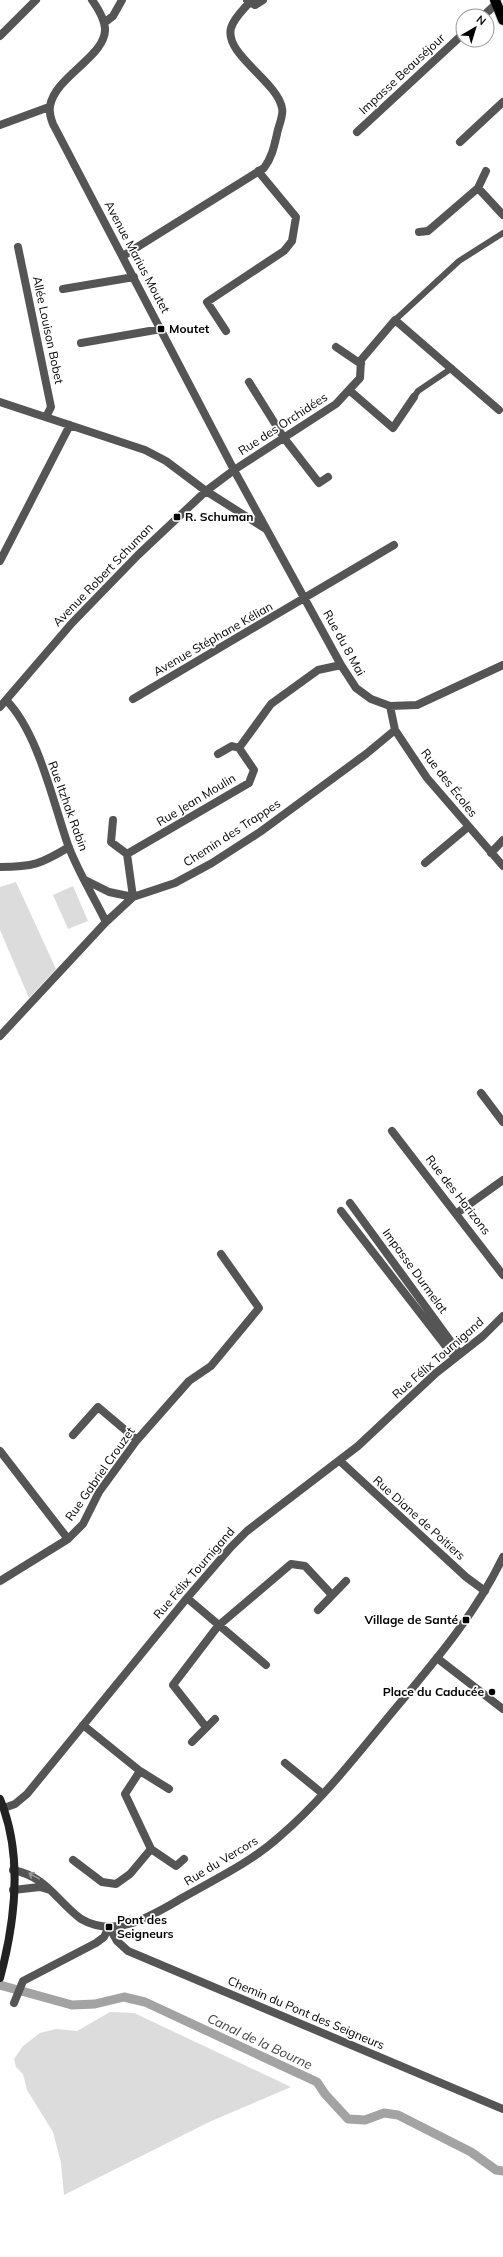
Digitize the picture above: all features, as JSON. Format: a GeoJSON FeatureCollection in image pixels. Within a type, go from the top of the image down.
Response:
{"type":"FeatureCollection","features":[{"type":"Feature","properties":{"kind":"main road"},"geometry":{"type":"LineString","coordinates":[[495,2],[503,20]]}},
{"type":"Feature","properties":{"kind":"main road"},"geometry":{"type":"LineString","coordinates":[[0,1799],[4,1808],[12,1848],[13,1870],[11,1929],[0,1978]]}},
{"type":"Feature","properties":{"kind":"street"},"geometry":{"type":"LineString","coordinates":[[0,36],[36,0]]}},
{"type":"Feature","properties":{"kind":"street"},"geometry":{"type":"LineString","coordinates":[[0,125],[49,107],[63,82],[102,41],[105,29],[104,23],[92,0]]}},
{"type":"Feature","properties":{"kind":"street"},"geometry":{"type":"LineString","coordinates":[[104,23],[114,16],[122,0]]}},
{"type":"Feature","properties":{"kind":"street"},"geometry":{"type":"LineString","coordinates":[[123,256],[258,172],[271,157],[283,108],[276,94],[236,49],[230,36],[231,27],[235,19],[248,2],[258,5],[263,0]]}},
{"type":"Feature","properties":{"kind":"street","name":"Impasse Beauséjour"},"geometry":{"type":"LineString","coordinates":[[357,132],[455,41]]}},
{"type":"Feature","properties":{"kind":"street"},"geometry":{"type":"LineString","coordinates":[[460,142],[503,102]]}},
{"type":"Feature","properties":{"kind":"street","name":"Avenue Marius Moutet"},"geometry":{"type":"LineString","coordinates":[[49,107],[53,124],[134,276],[234,470],[269,531]]}},
{"type":"Feature","properties":{"kind":"street"},"geometry":{"type":"LineString","coordinates":[[419,232],[428,231],[478,188],[486,170]]}},
{"type":"Feature","properties":{"kind":"street"},"geometry":{"type":"LineString","coordinates":[[226,332],[207,302],[284,251],[292,241],[296,217],[258,172]]}},
{"type":"Feature","properties":{"kind":"street"},"geometry":{"type":"LineString","coordinates":[[478,188],[503,215]]}},
{"type":"Feature","properties":{"kind":"street"},"geometry":{"type":"LineString","coordinates":[[500,410],[396,320],[459,261],[503,233]]}},
{"type":"Feature","properties":{"kind":"street","name":"Allée Louison Bobet"},"geometry":{"type":"LineString","coordinates":[[18,247],[52,407],[46,417]]}},
{"type":"Feature","properties":{"kind":"street"},"geometry":{"type":"LineString","coordinates":[[63,289],[134,276]]}},
{"type":"Feature","properties":{"kind":"street","name":"Rue des Orchidées"},"geometry":{"type":"LineString","coordinates":[[234,470],[336,404],[360,378],[361,360],[396,320]]}},
{"type":"Feature","properties":{"kind":"street"},"geometry":{"type":"LineString","coordinates":[[81,343],[161,329]]}},
{"type":"Feature","properties":{"kind":"street"},"geometry":{"type":"LineString","coordinates":[[336,347],[361,364]]}},
{"type":"Feature","properties":{"kind":"street"},"geometry":{"type":"LineString","coordinates":[[349,390],[393,428],[418,391],[452,368]]}},
{"type":"Feature","properties":{"kind":"street"},"geometry":{"type":"LineString","coordinates":[[249,382],[284,438],[318,483],[328,477]]}},
{"type":"Feature","properties":{"kind":"street"},"geometry":{"type":"LineString","coordinates":[[0,402],[145,450],[166,461],[206,490],[269,531]]}},
{"type":"Feature","properties":{"kind":"street"},"geometry":{"type":"LineString","coordinates":[[0,560],[70,425]]}},
{"type":"Feature","properties":{"kind":"street","name":"Avenue Robert Schuman"},"geometry":{"type":"LineString","coordinates":[[3,704],[72,623],[138,555],[206,490],[234,470]]}},
{"type":"Feature","properties":{"kind":"street","name":"Rue du 8 Mai"},"geometry":{"type":"LineString","coordinates":[[269,531],[341,665],[356,688],[371,699],[390,706],[417,705],[503,665]]}},
{"type":"Feature","properties":{"kind":"street","name":"Avenue Stéphane Kélian"},"geometry":{"type":"LineString","coordinates":[[133,699],[394,545]]}},
{"type":"Feature","properties":{"kind":"street"},"geometry":{"type":"LineString","coordinates":[[218,754],[232,746],[239,748],[271,704],[318,670],[341,665]]}},
{"type":"Feature","properties":{"kind":"street","name":"Rue Itzhak Rabin"},"geometry":{"type":"LineString","coordinates":[[3,704],[18,712],[26,728],[69,847],[106,922]]}},
{"type":"Feature","properties":{"kind":"street","name":"Rue des Écoles"},"geometry":{"type":"LineString","coordinates":[[390,706],[395,730],[427,778],[503,866]]}},
{"type":"Feature","properties":{"kind":"street","name":"Chemin des Trappes"},"geometry":{"type":"LineString","coordinates":[[0,1036],[106,922],[133,897],[175,883],[212,863],[260,832],[366,754],[395,730]]}},
{"type":"Feature","properties":{"kind":"street","name":"Rue Jean Moulin"},"geometry":{"type":"LineString","coordinates":[[128,854],[249,782],[254,770],[239,748]]}},
{"type":"Feature","properties":{"kind":"street"},"geometry":{"type":"LineString","coordinates":[[85,880],[109,892],[133,897],[128,854],[111,842],[113,820]]}},
{"type":"Feature","properties":{"kind":"street"},"geometry":{"type":"LineString","coordinates":[[425,863],[468,827]]}},
{"type":"Feature","properties":{"kind":"street"},"geometry":{"type":"LineString","coordinates":[[491,853],[503,840]]}},
{"type":"Feature","properties":{"kind":"street"},"geometry":{"type":"LineString","coordinates":[[0,867],[24,867],[39,864],[69,847]]}},
{"type":"Feature","properties":{"kind":"street"},"geometry":{"type":"LineString","coordinates":[[480,1093],[503,1122]]}},
{"type":"Feature","properties":{"kind":"street","name":"Rue des Horizons"},"geometry":{"type":"LineString","coordinates":[[392,1131],[503,1274]]}},
{"type":"Feature","properties":{"kind":"street"},"geometry":{"type":"LineString","coordinates":[[457,1213],[503,1180]]}},
{"type":"Feature","properties":{"kind":"street","name":"Impasse Durmelat"},"geometry":{"type":"LineString","coordinates":[[350,1203],[458,1356]]}},
{"type":"Feature","properties":{"kind":"street"},"geometry":{"type":"LineString","coordinates":[[341,1210],[458,1356]]}},
{"type":"Feature","properties":{"kind":"street","name":"Rue Gabriel Crouzet"},"geometry":{"type":"LineString","coordinates":[[0,1581],[68,1539],[83,1524],[99,1492],[137,1440],[189,1381],[211,1366],[259,1308],[221,1254]]}},
{"type":"Feature","properties":{"kind":"street","name":"Rue Félix Tournigand"},"geometry":{"type":"LineString","coordinates":[[4,1808],[14,1804],[27,1794],[187,1598],[247,1531],[340,1461],[458,1356],[483,1336],[503,1316]]}},
{"type":"Feature","properties":{"kind":"street"},"geometry":{"type":"LineString","coordinates":[[73,1435],[98,1407],[137,1440]]}},
{"type":"Feature","properties":{"kind":"street"},"geometry":{"type":"LineString","coordinates":[[0,1451],[68,1539]]}},
{"type":"Feature","properties":{"kind":"street","name":"Rue Diane de Poitiers"},"geometry":{"type":"LineString","coordinates":[[340,1461],[466,1577],[485,1591]]}},
{"type":"Feature","properties":{"kind":"street","name":"Rue du Vercors"},"geometry":{"type":"LineString","coordinates":[[13,1870],[30,1874],[51,1890],[81,1919],[89,1923],[109,1927],[128,1925],[146,1918],[245,1863],[278,1838],[323,1794],[437,1658],[485,1591],[503,1557]]}},
{"type":"Feature","properties":{"kind":"street"},"geometry":{"type":"LineString","coordinates":[[206,1727],[173,1685],[218,1626],[291,1564],[305,1566],[332,1595]]}},
{"type":"Feature","properties":{"kind":"street"},"geometry":{"type":"LineString","coordinates":[[318,1610],[346,1581]]}},
{"type":"Feature","properties":{"kind":"street"},"geometry":{"type":"LineString","coordinates":[[187,1598],[218,1626],[266,1665]]}},
{"type":"Feature","properties":{"kind":"street"},"geometry":{"type":"LineString","coordinates":[[437,1658],[503,1709]]}},
{"type":"Feature","properties":{"kind":"street"},"geometry":{"type":"LineString","coordinates":[[192,1742],[215,1719]]}},
{"type":"Feature","properties":{"kind":"street"},"geometry":{"type":"LineString","coordinates":[[83,1725],[140,1771],[169,1789]]}},
{"type":"Feature","properties":{"kind":"street"},"geometry":{"type":"LineString","coordinates":[[285,1763],[323,1794]]}},
{"type":"Feature","properties":{"kind":"street"},"geometry":{"type":"LineString","coordinates":[[140,1771],[125,1794],[151,1849],[176,1866],[184,1858]]}},
{"type":"Feature","properties":{"kind":"street"},"geometry":{"type":"LineString","coordinates":[[73,1860],[102,1882],[116,1884],[130,1874],[151,1849]]}},
{"type":"Feature","properties":{"kind":"street"},"geometry":{"type":"LineString","coordinates":[[13,1890],[40,1887],[51,1890]]}},
{"type":"Feature","properties":{"kind":"street"},"geometry":{"type":"LineString","coordinates":[[14,2003],[24,1981],[96,1943],[104,1937],[109,1927]]}},
{"type":"Feature","properties":{"kind":"street","name":"Chemin du Pont des Seigneurs"},"geometry":{"type":"LineString","coordinates":[[109,1927],[117,1941],[128,1951],[503,2109]]}},
{"type":"Feature","properties":{"kind":"shaded area"},"geometry":{"type":"Polygon","coordinates":[[[16,882],[56,969],[29,998],[0,930],[0,887],[16,882]]]}},
{"type":"Feature","properties":{"kind":"shaded area"},"geometry":{"type":"Polygon","coordinates":[[[73,886],[88,921],[68,929],[53,895],[73,886]]]}},
{"type":"Feature","properties":{"kind":"shaded area"},"geometry":{"type":"Polygon","coordinates":[[[110,2012],[134,2013],[291,2087],[209,2122],[64,2195],[61,2163],[53,2132],[27,2090],[23,2074],[16,2067],[14,2059],[23,2046],[40,2033],[56,2029],[77,2031],[110,2012]]]}},
{"type":"Feature","properties":{"kind":"waterway","name":"Canal de la Bourne"},"geometry":{"type":"LineString","coordinates":[[0,1985],[72,2005],[95,2004],[124,1997],[145,2002],[317,2082],[325,2094],[348,2119],[365,2120],[384,2113],[398,2115],[471,2152],[496,2170],[503,2171]]}},
{"type":"Feature","properties":{"kind":"place","name":"Moutet"},"geometry":{"type":"Point","coordinates":[161,329]}},
{"type":"Feature","properties":{"kind":"place","name":"R. Schuman"},"geometry":{"type":"Point","coordinates":[177,517]}},
{"type":"Feature","properties":{"kind":"place","name":"Village de Santé"},"geometry":{"type":"Point","coordinates":[466,1620]}},
{"type":"Feature","properties":{"kind":"place","name":"Place du Caducée"},"geometry":{"type":"Point","coordinates":[492,1692]}},
{"type":"Feature","properties":{"kind":"place","name":"Pont des Seigneurs"},"geometry":{"type":"Point","coordinates":[109,1927]}}]}
